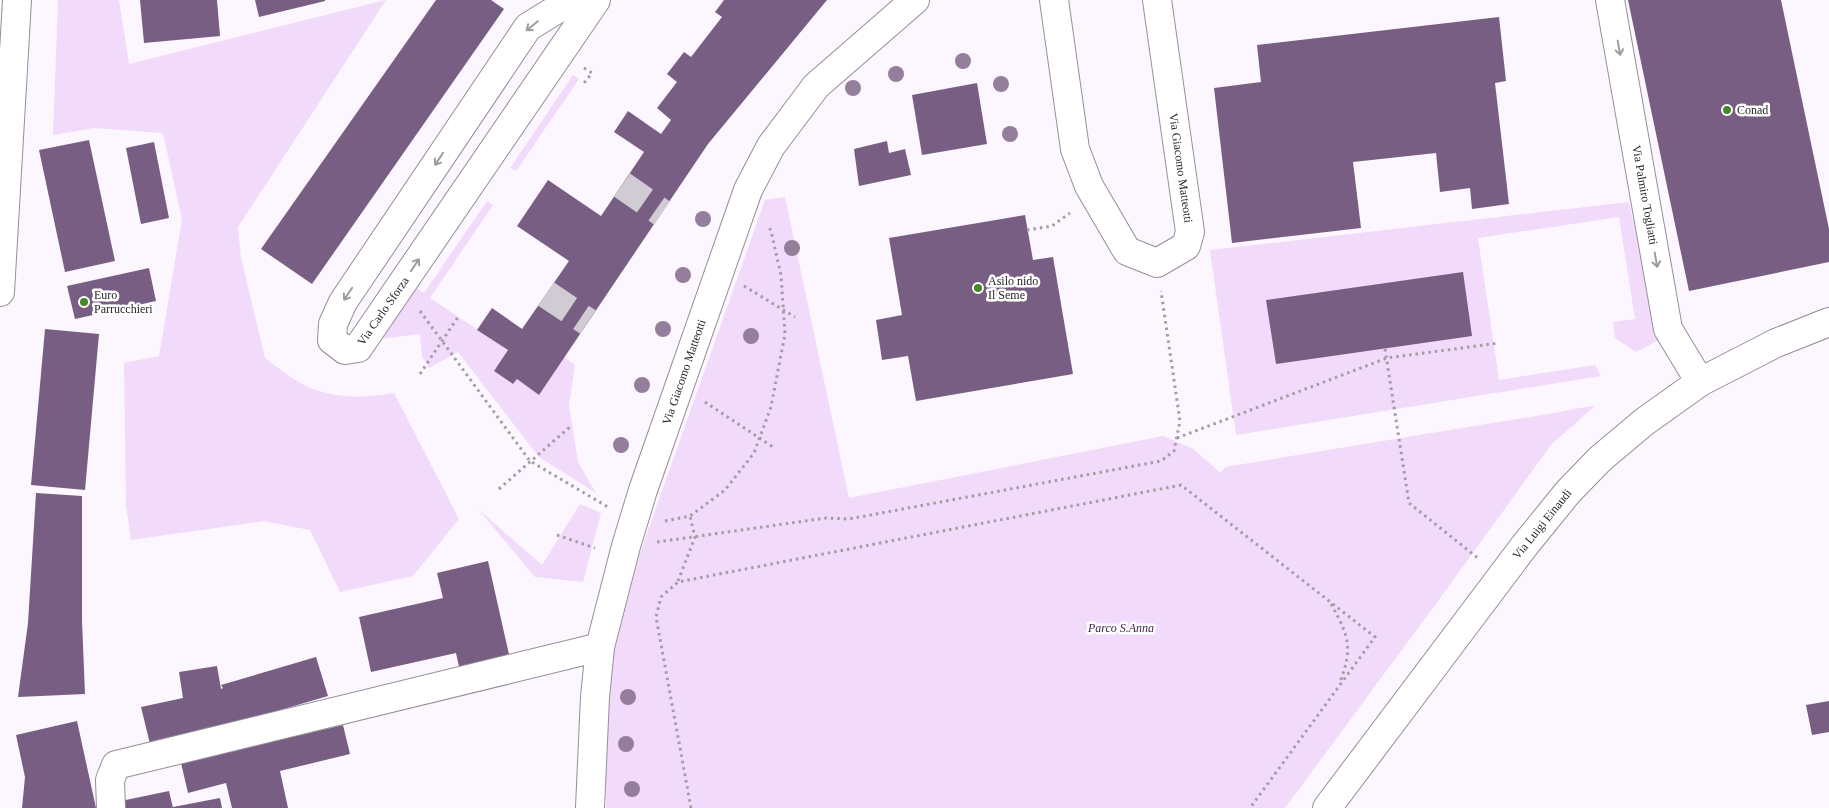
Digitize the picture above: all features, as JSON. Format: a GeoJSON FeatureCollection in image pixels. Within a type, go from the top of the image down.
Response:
{"type":"FeatureCollection","features":[{"type":"Feature","properties":{"kind":"street"},"geometry":{"type":"LineString","coordinates":[[0,292],[17,0]]}},
{"type":"Feature","properties":{"kind":"street","name":"Via Carlo Sforza"},"geometry":{"type":"LineString","coordinates":[[572,0],[528,27],[343,302],[333,324],[332,340],[345,350],[358,348],[596,0]]}},
{"type":"Feature","properties":{"kind":"street","name":"Via Giacomo Matteotti"},"geometry":{"type":"LineString","coordinates":[[590,808],[595,697],[600,647],[626,546],[643,490],[748,190],[771,146],[816,86],[915,0]]}},
{"type":"Feature","properties":{"kind":"street"},"geometry":{"type":"LineString","coordinates":[[1054,0],[1075,149],[1089,186],[1127,251],[1157,263]]}},
{"type":"Feature","properties":{"kind":"street","name":"Via Giacomo Matteotti"},"geometry":{"type":"LineString","coordinates":[[1156,0],[1190,232],[1186,246],[1157,263]]}},
{"type":"Feature","properties":{"kind":"street","name":"Via Palmiro Togliatti"},"geometry":{"type":"LineString","coordinates":[[1610,0],[1668,329],[1700,382]]}},
{"type":"Feature","properties":{"kind":"street","name":"Via Luigi Einaudi"},"geometry":{"type":"LineString","coordinates":[[1327,808],[1500,577],[1568,492],[1600,459],[1644,422],[1700,382],[1776,343],[1829,322]]}},
{"type":"Feature","properties":{"kind":"street"},"geometry":{"type":"LineString","coordinates":[[111,808],[110,780],[116,765],[600,647]]}},
{"type":"Feature","properties":{"kind":"path"},"geometry":{"type":"LineString","coordinates":[[1028,230],[1052,226],[1094,194]]}},
{"type":"Feature","properties":{"kind":"path"},"geometry":{"type":"LineString","coordinates":[[662,522],[690,516],[725,490],[754,453],[771,407],[785,334],[781,275],[771,231],[764,218]]}},
{"type":"Feature","properties":{"kind":"path"},"geometry":{"type":"LineString","coordinates":[[557,535],[600,550],[826,518],[849,519],[1161,461],[1174,451],[1180,421],[1157,263]]}},
{"type":"Feature","properties":{"kind":"path"},"geometry":{"type":"LineString","coordinates":[[736,281],[795,318]]}},
{"type":"Feature","properties":{"kind":"path"},"geometry":{"type":"LineString","coordinates":[[402,286],[530,461],[612,510]]}},
{"type":"Feature","properties":{"kind":"path"},"geometry":{"type":"LineString","coordinates":[[420,374],[458,317]]}},
{"type":"Feature","properties":{"kind":"path"},"geometry":{"type":"LineString","coordinates":[[1177,438],[1387,358],[1499,344]]}},
{"type":"Feature","properties":{"kind":"path"},"geometry":{"type":"LineString","coordinates":[[1385,349],[1409,503],[1500,577]]}},
{"type":"Feature","properties":{"kind":"path"},"geometry":{"type":"LineString","coordinates":[[704,401],[773,448]]}},
{"type":"Feature","properties":{"kind":"path"},"geometry":{"type":"LineString","coordinates":[[499,489],[572,425]]}},
{"type":"Feature","properties":{"kind":"path"},"geometry":{"type":"LineString","coordinates":[[678,582],[1181,485],[1374,637],[1250,808]]}},
{"type":"Feature","properties":{"kind":"path"},"geometry":{"type":"LineString","coordinates":[[690,516],[695,537],[678,582],[661,597],[656,617],[691,808]]}},
{"type":"Feature","properties":{"kind":"path"},"geometry":{"type":"LineString","coordinates":[[1329,602],[1344,627],[1348,645],[1348,662],[1338,688]]}},
{"type":"Feature","properties":{"kind":"green space"},"geometry":{"type":"Polygon","coordinates":[[[58,0],[119,0],[129,64],[386,0],[238,227],[241,258],[265,358],[298,381],[328,394],[375,396],[394,393],[459,519],[413,576],[340,592],[310,530],[264,521],[131,540],[126,505],[124,363],[159,356],[182,220],[163,133],[94,128],[53,135],[58,0]]]}},
{"type":"Feature","properties":{"kind":"green space"},"geometry":{"type":"Polygon","coordinates":[[[573,75],[579,79],[516,171],[510,168],[573,75]]]}},
{"type":"Feature","properties":{"kind":"green space","name":"Parco S.Anna"},"geometry":{"type":"Polygon","coordinates":[[[785,197],[849,498],[1163,436],[1192,448],[1221,473],[1225,467],[1596,405],[1551,445],[1285,808],[606,808],[606,684],[639,556],[765,200],[785,197]]]}},
{"type":"Feature","properties":{"kind":"green space"},"geometry":{"type":"Polygon","coordinates":[[[487,201],[493,205],[430,298],[508,350],[494,371],[513,384],[517,379],[539,395],[564,357],[575,365],[569,405],[578,462],[596,493],[539,457],[458,352],[429,368],[422,356],[420,334],[371,340],[371,359],[364,359],[355,355],[354,352],[364,348],[408,283],[424,293],[487,201]]]}},
{"type":"Feature","properties":{"kind":"green space"},"geometry":{"type":"Polygon","coordinates":[[[1629,202],[1659,340],[1636,352],[1615,338],[1613,322],[1635,319],[1619,217],[1478,238],[1499,380],[1595,365],[1601,376],[1236,435],[1210,250],[1629,202]]]}},
{"type":"Feature","properties":{"kind":"green space"},"geometry":{"type":"Polygon","coordinates":[[[580,504],[601,513],[583,582],[535,577],[479,510],[542,565],[580,504]]]}},
{"type":"Feature","properties":{"kind":"building"},"geometry":{"type":"Polygon","coordinates":[[[140,0],[217,0],[220,36],[144,43],[140,0]]]}},
{"type":"Feature","properties":{"kind":"building"},"geometry":{"type":"Polygon","coordinates":[[[255,0],[325,0],[325,1],[259,17],[255,0]]]}},
{"type":"Feature","properties":{"kind":"building"},"geometry":{"type":"Polygon","coordinates":[[[436,0],[491,0],[504,9],[312,284],[261,249],[436,0]]]}},
{"type":"Feature","properties":{"kind":"building"},"geometry":{"type":"Polygon","coordinates":[[[724,0],[827,0],[708,144],[539,395],[517,379],[513,384],[494,371],[508,350],[477,330],[492,308],[522,329],[569,261],[517,226],[548,180],[601,216],[644,152],[614,132],[628,111],[661,134],[671,120],[657,108],[677,82],[667,74],[684,52],[691,57],[722,17],[715,12],[724,0]]]}},
{"type":"Feature","properties":{"kind":"building","name":"Conad"},"geometry":{"type":"Polygon","coordinates":[[[1628,0],[1781,0],[1829,229],[1829,262],[1689,291],[1628,0]]]}},
{"type":"Feature","properties":{"kind":"building"},"geometry":{"type":"Polygon","coordinates":[[[1499,17],[1506,81],[1495,83],[1509,204],[1472,209],[1470,188],[1440,192],[1436,153],[1353,162],[1361,228],[1232,243],[1214,88],[1261,82],[1257,45],[1499,17]]]}},
{"type":"Feature","properties":{"kind":"building"},"geometry":{"type":"Polygon","coordinates":[[[977,83],[987,144],[922,155],[912,95],[977,83]]]}},
{"type":"Feature","properties":{"kind":"building"},"geometry":{"type":"Polygon","coordinates":[[[89,140],[115,261],[65,272],[39,150],[89,140]]]}},
{"type":"Feature","properties":{"kind":"building"},"geometry":{"type":"Polygon","coordinates":[[[887,141],[889,153],[905,149],[911,175],[859,186],[854,149],[887,141]]]}},
{"type":"Feature","properties":{"kind":"building"},"geometry":{"type":"Polygon","coordinates":[[[154,142],[169,218],[141,224],[126,148],[154,142]]]}},
{"type":"Feature","properties":{"kind":"building","name":"Asilo nido Il Seme"},"geometry":{"type":"Polygon","coordinates":[[[1025,215],[1033,260],[1053,257],[1073,374],[916,401],[908,356],[882,360],[876,320],[902,315],[889,238],[1025,215]]]}},
{"type":"Feature","properties":{"kind":"building"},"geometry":{"type":"Polygon","coordinates":[[[149,268],[156,301],[75,319],[67,286],[149,268]]]}},
{"type":"Feature","properties":{"kind":"building"},"geometry":{"type":"Polygon","coordinates":[[[1463,272],[1472,336],[1276,364],[1266,300],[1463,272]]]}},
{"type":"Feature","properties":{"kind":"building"},"geometry":{"type":"Polygon","coordinates":[[[45,329],[99,334],[85,490],[31,485],[45,329]]]}},
{"type":"Feature","properties":{"kind":"building"},"geometry":{"type":"Polygon","coordinates":[[[36,493],[82,496],[82,621],[85,694],[18,697],[28,623],[36,493]]]}},
{"type":"Feature","properties":{"kind":"building"},"geometry":{"type":"Polygon","coordinates":[[[488,561],[510,659],[460,671],[456,653],[371,672],[359,617],[443,598],[437,573],[488,561]]]}},
{"type":"Feature","properties":{"kind":"building"},"geometry":{"type":"Polygon","coordinates":[[[316,657],[328,696],[151,748],[141,707],[183,698],[179,672],[217,666],[221,689],[223,688],[221,685],[316,657]]]}},
{"type":"Feature","properties":{"kind":"building"},"geometry":{"type":"Polygon","coordinates":[[[1829,701],[1829,732],[1812,735],[1806,705],[1829,701]]]}},
{"type":"Feature","properties":{"kind":"building"},"geometry":{"type":"Polygon","coordinates":[[[77,721],[96,808],[22,808],[25,777],[16,735],[77,721]]]}},
{"type":"Feature","properties":{"kind":"building"},"geometry":{"type":"Polygon","coordinates":[[[343,725],[350,754],[280,771],[288,808],[232,808],[226,783],[188,793],[181,763],[343,725]]]}},
{"type":"Feature","properties":{"kind":"building"},"geometry":{"type":"Polygon","coordinates":[[[169,791],[173,808],[122,808],[121,801],[169,791]]]}},
{"type":"Feature","properties":{"kind":"building"},"geometry":{"type":"Polygon","coordinates":[[[220,798],[222,808],[173,808],[173,807],[220,798]]]}},
{"type":"Feature","properties":{"kind":"tunnel"},"geometry":{"type":"LineString","coordinates":[[622,185],[662,213]]}},
{"type":"Feature","properties":{"kind":"tunnel"},"geometry":{"type":"LineString","coordinates":[[546,294],[588,322]]}},
{"type":"Feature","properties":{"kind":"place","name":"Conad"},"geometry":{"type":"Point","coordinates":[1727,110]}},
{"type":"Feature","properties":{"kind":"place","name":"Asilo nido Il Seme"},"geometry":{"type":"Point","coordinates":[978,288]}},
{"type":"Feature","properties":{"kind":"place","name":"Euro Parrucchieri"},"geometry":{"type":"Point","coordinates":[84,302]}}]}
